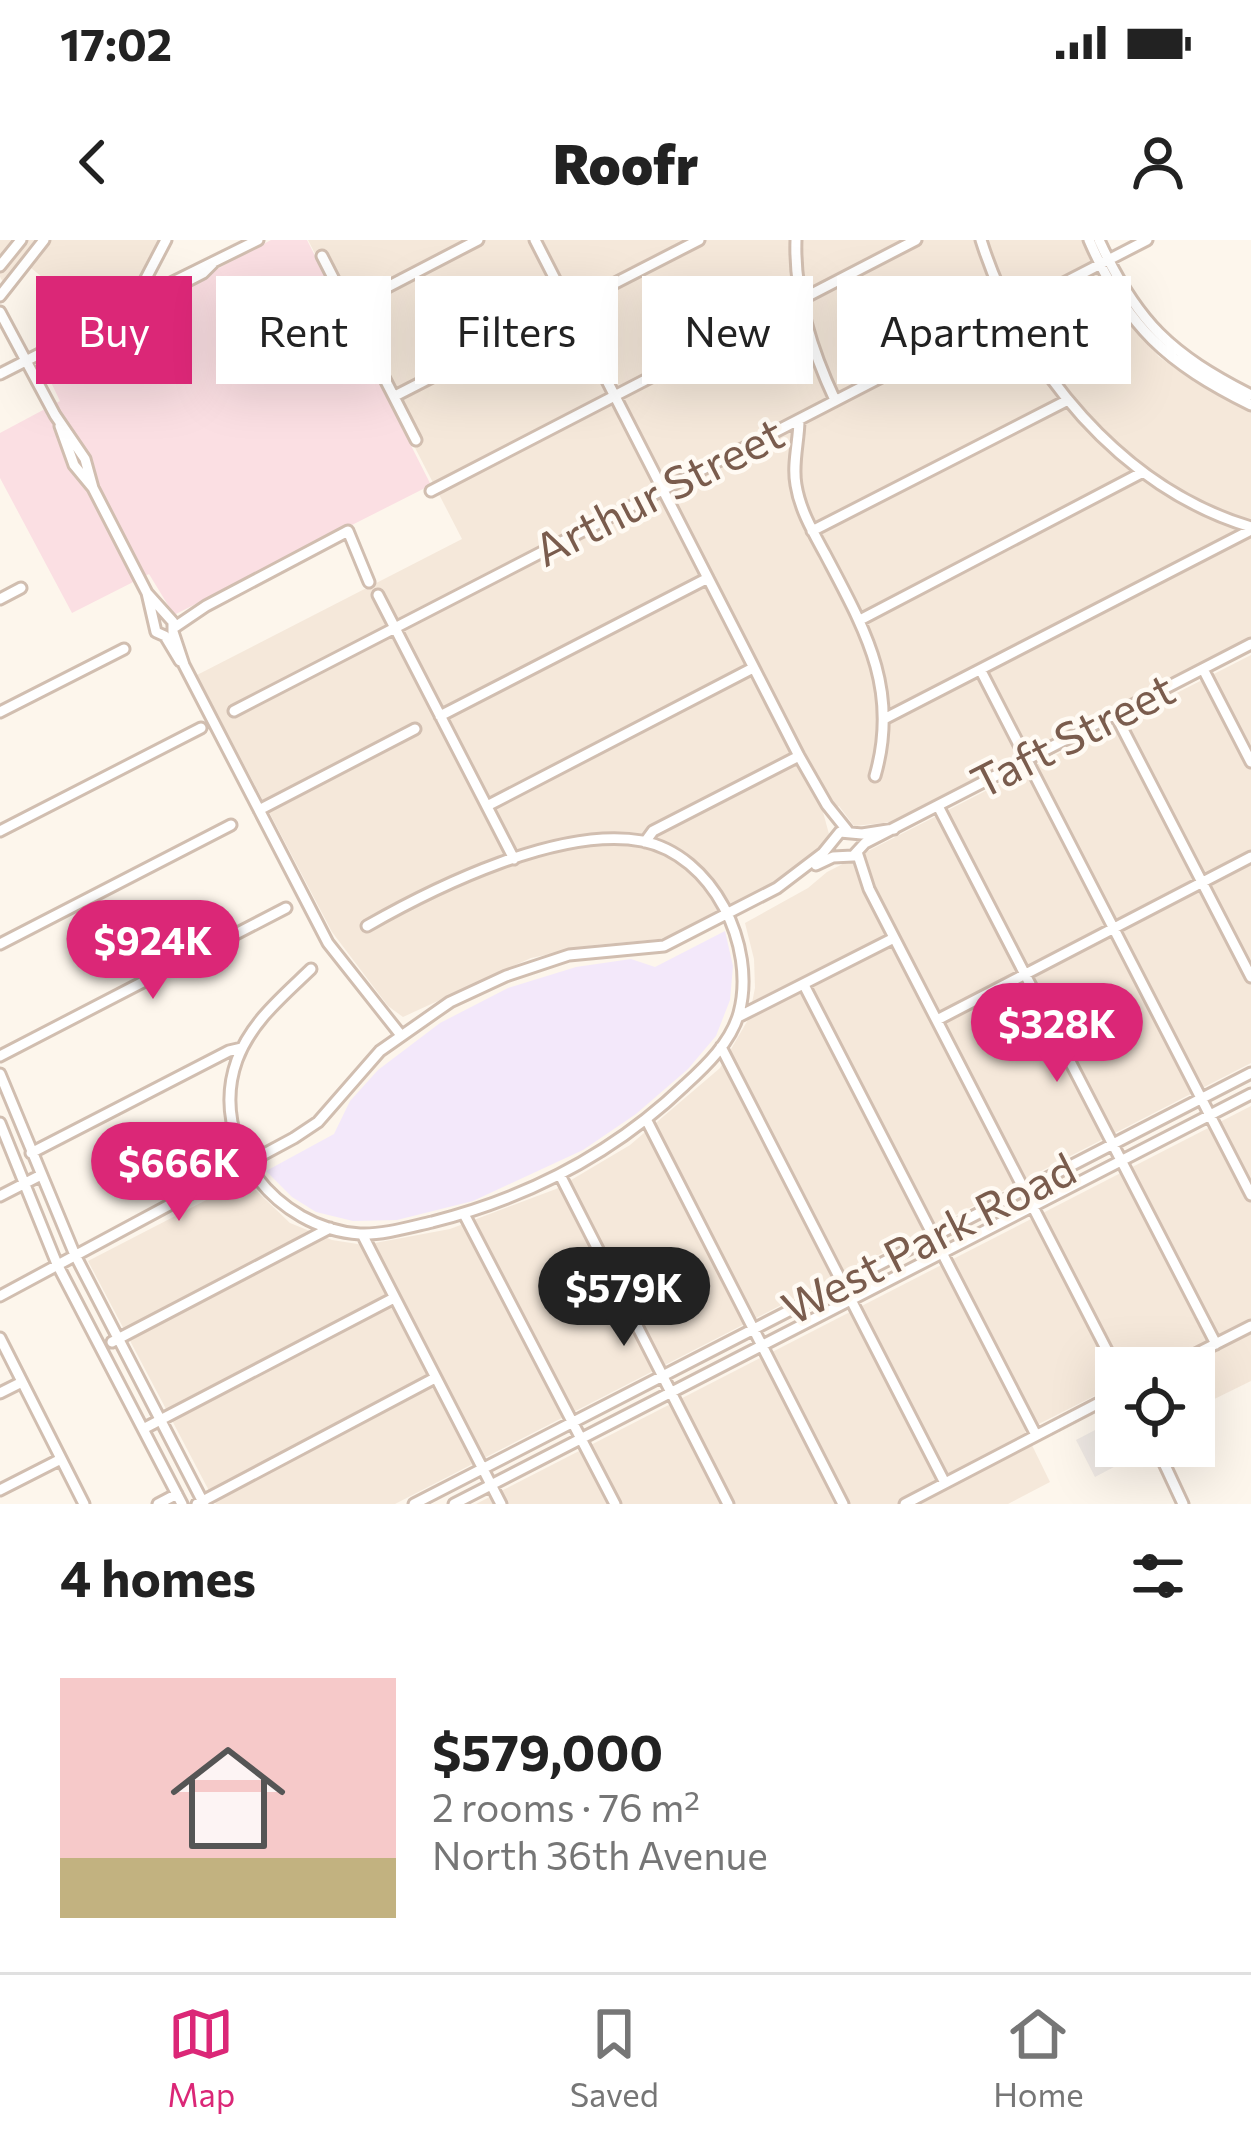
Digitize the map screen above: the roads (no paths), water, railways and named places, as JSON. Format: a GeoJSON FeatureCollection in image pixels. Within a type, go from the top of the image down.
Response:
{"type":"FeatureCollection","features":[{"type":"Feature","properties":{"kind":"street"},"geometry":{"type":"LineString","coordinates":[[0,266],[21,240]]}},
{"type":"Feature","properties":{"kind":"street"},"geometry":{"type":"LineString","coordinates":[[0,296],[44,240]]}},
{"type":"Feature","properties":{"kind":"street"},"geometry":{"type":"LineString","coordinates":[[147,276],[166,240]]}},
{"type":"Feature","properties":{"kind":"street"},"geometry":{"type":"LineString","coordinates":[[186,276],[258,240]]}},
{"type":"Feature","properties":{"kind":"street"},"geometry":{"type":"LineString","coordinates":[[391,285],[478,240]]}},
{"type":"Feature","properties":{"kind":"street"},"geometry":{"type":"LineString","coordinates":[[535,240],[554,276]]}},
{"type":"Feature","properties":{"kind":"street"},"geometry":{"type":"LineString","coordinates":[[618,283],[699,240]]}},
{"type":"Feature","properties":{"kind":"street"},"geometry":{"type":"LineString","coordinates":[[796,240],[799,276]]}},
{"type":"Feature","properties":{"kind":"street"},"geometry":{"type":"LineString","coordinates":[[813,294],[916,240]]}},
{"type":"Feature","properties":{"kind":"street"},"geometry":{"type":"LineString","coordinates":[[981,240],[996,276]]}},
{"type":"Feature","properties":{"kind":"street"},"geometry":{"type":"LineString","coordinates":[[1089,240],[1166,342],[1194,365],[1251,395]]}},
{"type":"Feature","properties":{"kind":"street"},"geometry":{"type":"LineString","coordinates":[[1099,240],[1121,301],[1160,350],[1188,372],[1251,405]]}},
{"type":"Feature","properties":{"kind":"street","name":"Arthur Street"},"geometry":{"type":"LineString","coordinates":[[1078,276],[1147,240]]}},
{"type":"Feature","properties":{"kind":"street"},"geometry":{"type":"LineString","coordinates":[[322,256],[333,276]]}},
{"type":"Feature","properties":{"kind":"street"},"geometry":{"type":"LineString","coordinates":[[192,279],[214,263]]}},
{"type":"Feature","properties":{"kind":"street"},"geometry":{"type":"LineString","coordinates":[[0,312],[58,420],[85,459],[93,488],[328,943],[400,1034]]}},
{"type":"Feature","properties":{"kind":"street"},"geometry":{"type":"LineString","coordinates":[[813,343],[836,400]]}},
{"type":"Feature","properties":{"kind":"street"},"geometry":{"type":"LineString","coordinates":[[0,374],[36,356]]}},
{"type":"Feature","properties":{"kind":"street"},"geometry":{"type":"LineString","coordinates":[[431,491],[642,381]]}},
{"type":"Feature","properties":{"kind":"street"},"geometry":{"type":"LineString","coordinates":[[388,384],[416,440]]}},
{"type":"Feature","properties":{"kind":"street"},"geometry":{"type":"LineString","coordinates":[[394,396],[418,384]]}},
{"type":"Feature","properties":{"kind":"street"},"geometry":{"type":"LineString","coordinates":[[609,384],[799,756],[827,806],[852,832],[869,889]]}},
{"type":"Feature","properties":{"kind":"street","name":"Arthur Street"},"geometry":{"type":"LineString","coordinates":[[234,711],[867,384]]}},
{"type":"Feature","properties":{"kind":"street"},"geometry":{"type":"LineString","coordinates":[[1058,384],[1068,400],[1143,472],[1193,507],[1251,529]]}},
{"type":"Feature","properties":{"kind":"street"},"geometry":{"type":"LineString","coordinates":[[812,531],[1068,400]]}},
{"type":"Feature","properties":{"kind":"street"},"geometry":{"type":"LineString","coordinates":[[799,420],[795,484],[812,531],[875,658],[886,718],[874,776]]}},
{"type":"Feature","properties":{"kind":"street"},"geometry":{"type":"LineString","coordinates":[[860,620],[1143,472]]}},
{"type":"Feature","properties":{"kind":"street"},"geometry":{"type":"LineString","coordinates":[[886,718],[1251,529]]}},
{"type":"Feature","properties":{"kind":"street"},"geometry":{"type":"LineString","coordinates":[[168,626],[348,531],[369,581]]}},
{"type":"Feature","properties":{"kind":"street"},"geometry":{"type":"LineString","coordinates":[[440,716],[708,578]]}},
{"type":"Feature","properties":{"kind":"street"},"geometry":{"type":"LineString","coordinates":[[0,599],[21,588]]}},
{"type":"Feature","properties":{"kind":"street"},"geometry":{"type":"LineString","coordinates":[[378,595],[514,859]]}},
{"type":"Feature","properties":{"kind":"street","name":"Taft Street"},"geometry":{"type":"LineString","coordinates":[[842,857],[1251,644]]}},
{"type":"Feature","properties":{"kind":"street"},"geometry":{"type":"LineString","coordinates":[[0,712],[124,649]]}},
{"type":"Feature","properties":{"kind":"street"},"geometry":{"type":"LineString","coordinates":[[487,806],[753,668]]}},
{"type":"Feature","properties":{"kind":"street"},"geometry":{"type":"LineString","coordinates":[[1203,669],[1251,762]]}},
{"type":"Feature","properties":{"kind":"street"},"geometry":{"type":"LineString","coordinates":[[981,671],[1251,1196]]}},
{"type":"Feature","properties":{"kind":"street"},"geometry":{"type":"LineString","coordinates":[[1115,714],[1251,977]]}},
{"type":"Feature","properties":{"kind":"street"},"geometry":{"type":"LineString","coordinates":[[0,831],[200,728]]}},
{"type":"Feature","properties":{"kind":"street"},"geometry":{"type":"LineString","coordinates":[[259,810],[416,729]]}},
{"type":"Feature","properties":{"kind":"street"},"geometry":{"type":"LineString","coordinates":[[645,842],[653,831],[799,756]]}},
{"type":"Feature","properties":{"kind":"street"},"geometry":{"type":"LineString","coordinates":[[827,806],[842,857],[869,889],[1105,1347]]}},
{"type":"Feature","properties":{"kind":"street"},"geometry":{"type":"LineString","coordinates":[[938,806],[1216,1344]]}},
{"type":"Feature","properties":{"kind":"street"},"geometry":{"type":"LineString","coordinates":[[0,944],[231,825]]}},
{"type":"Feature","properties":{"kind":"street","name":"Taft Street"},"geometry":{"type":"LineString","coordinates":[[834,840],[852,832],[895,829]]}},
{"type":"Feature","properties":{"kind":"street"},"geometry":{"type":"LineString","coordinates":[[799,873],[834,840]]}},
{"type":"Feature","properties":{"kind":"street"},"geometry":{"type":"LineString","coordinates":[[311,969],[272,1006],[242,1048],[235,1065],[232,1106],[246,1163],[278,1201],[330,1228],[362,1234],[464,1214],[560,1175],[646,1119],[687,1084],[721,1046],[738,1017],[743,991],[740,948],[729,914],[705,879],[645,842],[600,841],[514,859],[447,884],[367,926]]}},
{"type":"Feature","properties":{"kind":"street"},"geometry":{"type":"LineString","coordinates":[[0,1296],[318,1122],[364,1067],[400,1034],[450,1002],[506,976],[586,952],[652,950],[729,914],[799,873],[842,857]]}},
{"type":"Feature","properties":{"kind":"street"},"geometry":{"type":"LineString","coordinates":[[937,1020],[1251,857]]}},
{"type":"Feature","properties":{"kind":"street"},"geometry":{"type":"LineString","coordinates":[[0,1056],[286,908]]}},
{"type":"Feature","properties":{"kind":"street"},"geometry":{"type":"LineString","coordinates":[[738,1017],[895,938]]}},
{"type":"Feature","properties":{"kind":"street"},"geometry":{"type":"LineString","coordinates":[[804,986],[1036,1436]]}},
{"type":"Feature","properties":{"kind":"street"},"geometry":{"type":"LineString","coordinates":[[743,991],[760,1007]]}},
{"type":"Feature","properties":{"kind":"street"},"geometry":{"type":"LineString","coordinates":[[721,1046],[945,1483]]}},
{"type":"Feature","properties":{"kind":"street"},"geometry":{"type":"LineString","coordinates":[[15,1160],[242,1048]]}},
{"type":"Feature","properties":{"kind":"street","name":"West Park Road"},"geometry":{"type":"LineString","coordinates":[[414,1504],[1251,1073]]}},
{"type":"Feature","properties":{"kind":"street"},"geometry":{"type":"LineString","coordinates":[[0,1074],[4,1096],[75,1255],[201,1503],[435,1378]]}},
{"type":"Feature","properties":{"kind":"street","name":"West Park Road"},"geometry":{"type":"LineString","coordinates":[[454,1504],[1251,1094]]}},
{"type":"Feature","properties":{"kind":"street"},"geometry":{"type":"LineString","coordinates":[[646,1119],[843,1504]]}},
{"type":"Feature","properties":{"kind":"street"},"geometry":{"type":"LineString","coordinates":[[0,1123],[57,1264],[179,1499],[158,1504]]}},
{"type":"Feature","properties":{"kind":"street"},"geometry":{"type":"LineString","coordinates":[[0,1196],[41,1175]]}},
{"type":"Feature","properties":{"kind":"street"},"geometry":{"type":"LineString","coordinates":[[560,1175],[728,1504]]}},
{"type":"Feature","properties":{"kind":"street"},"geometry":{"type":"LineString","coordinates":[[464,1214],[615,1504]]}},
{"type":"Feature","properties":{"kind":"street"},"geometry":{"type":"LineString","coordinates":[[101,1348],[330,1228]]}},
{"type":"Feature","properties":{"kind":"street"},"geometry":{"type":"LineString","coordinates":[[362,1234],[500,1504]]}},
{"type":"Feature","properties":{"kind":"street"},"geometry":{"type":"LineString","coordinates":[[143,1429],[394,1298]]}},
{"type":"Feature","properties":{"kind":"street"},"geometry":{"type":"LineString","coordinates":[[1210,1347],[1251,1326]]}},
{"type":"Feature","properties":{"kind":"street"},"geometry":{"type":"LineString","coordinates":[[0,1338],[84,1504]]}},
{"type":"Feature","properties":{"kind":"street"},"geometry":{"type":"LineString","coordinates":[[0,1394],[22,1382]]}},
{"type":"Feature","properties":{"kind":"street"},"geometry":{"type":"LineString","coordinates":[[905,1504],[1095,1405]]}},
{"type":"Feature","properties":{"kind":"street"},"geometry":{"type":"LineString","coordinates":[[0,1490],[59,1460]]}},
{"type":"Feature","properties":{"kind":"street"},"geometry":{"type":"LineString","coordinates":[[1166,1467],[1183,1504]]}}]}
